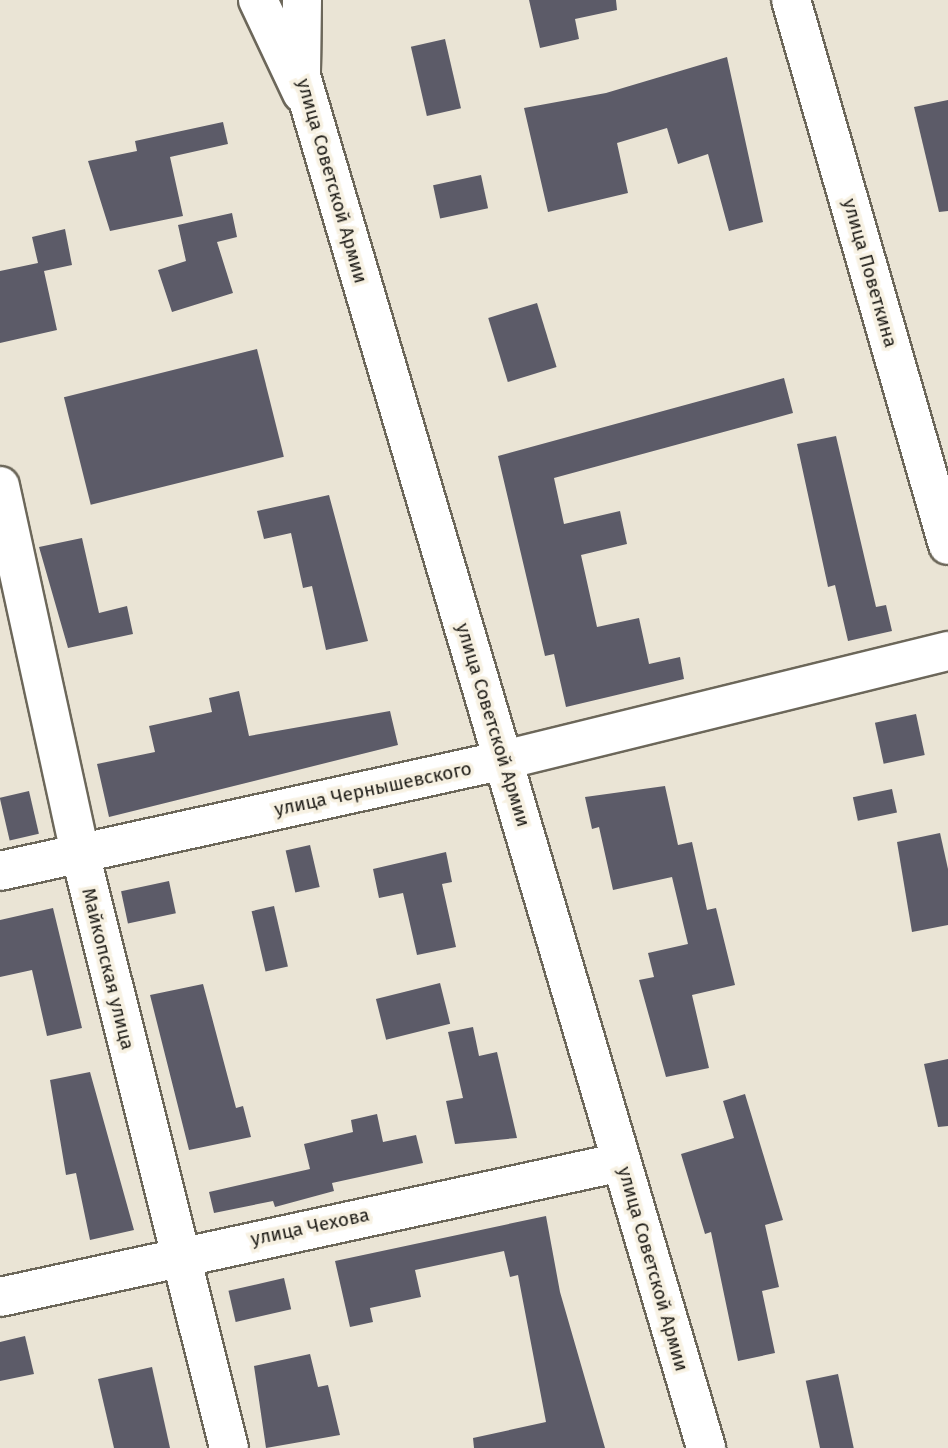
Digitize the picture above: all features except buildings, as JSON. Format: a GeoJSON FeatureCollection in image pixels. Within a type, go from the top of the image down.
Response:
{"type":"FeatureCollection","features":[{"type":"Feature","properties":{"kind":"street"},"geometry":{"type":"LineString","coordinates":[[258,0],[313,119]]}},
{"type":"Feature","properties":{"kind":"street","name":"улица Советской Армии"},"geometry":{"type":"LineString","coordinates":[[302,0],[297,41],[313,119],[706,1448]]}},
{"type":"Feature","properties":{"kind":"street","name":"улица Поветкина"},"geometry":{"type":"LineString","coordinates":[[791,0],[948,545]]}},
{"type":"Feature","properties":{"kind":"street","name":"Майкопская улица"},"geometry":{"type":"LineString","coordinates":[[0,486],[80,853],[177,1255],[229,1448]]}},
{"type":"Feature","properties":{"kind":"street","name":"улица Чернышевского"},"geometry":{"type":"LineString","coordinates":[[0,871],[504,760],[948,651]]}},
{"type":"Feature","properties":{"kind":"street","name":"улица Чехова"},"geometry":{"type":"LineString","coordinates":[[0,1297],[177,1255],[621,1162]]}}]}
